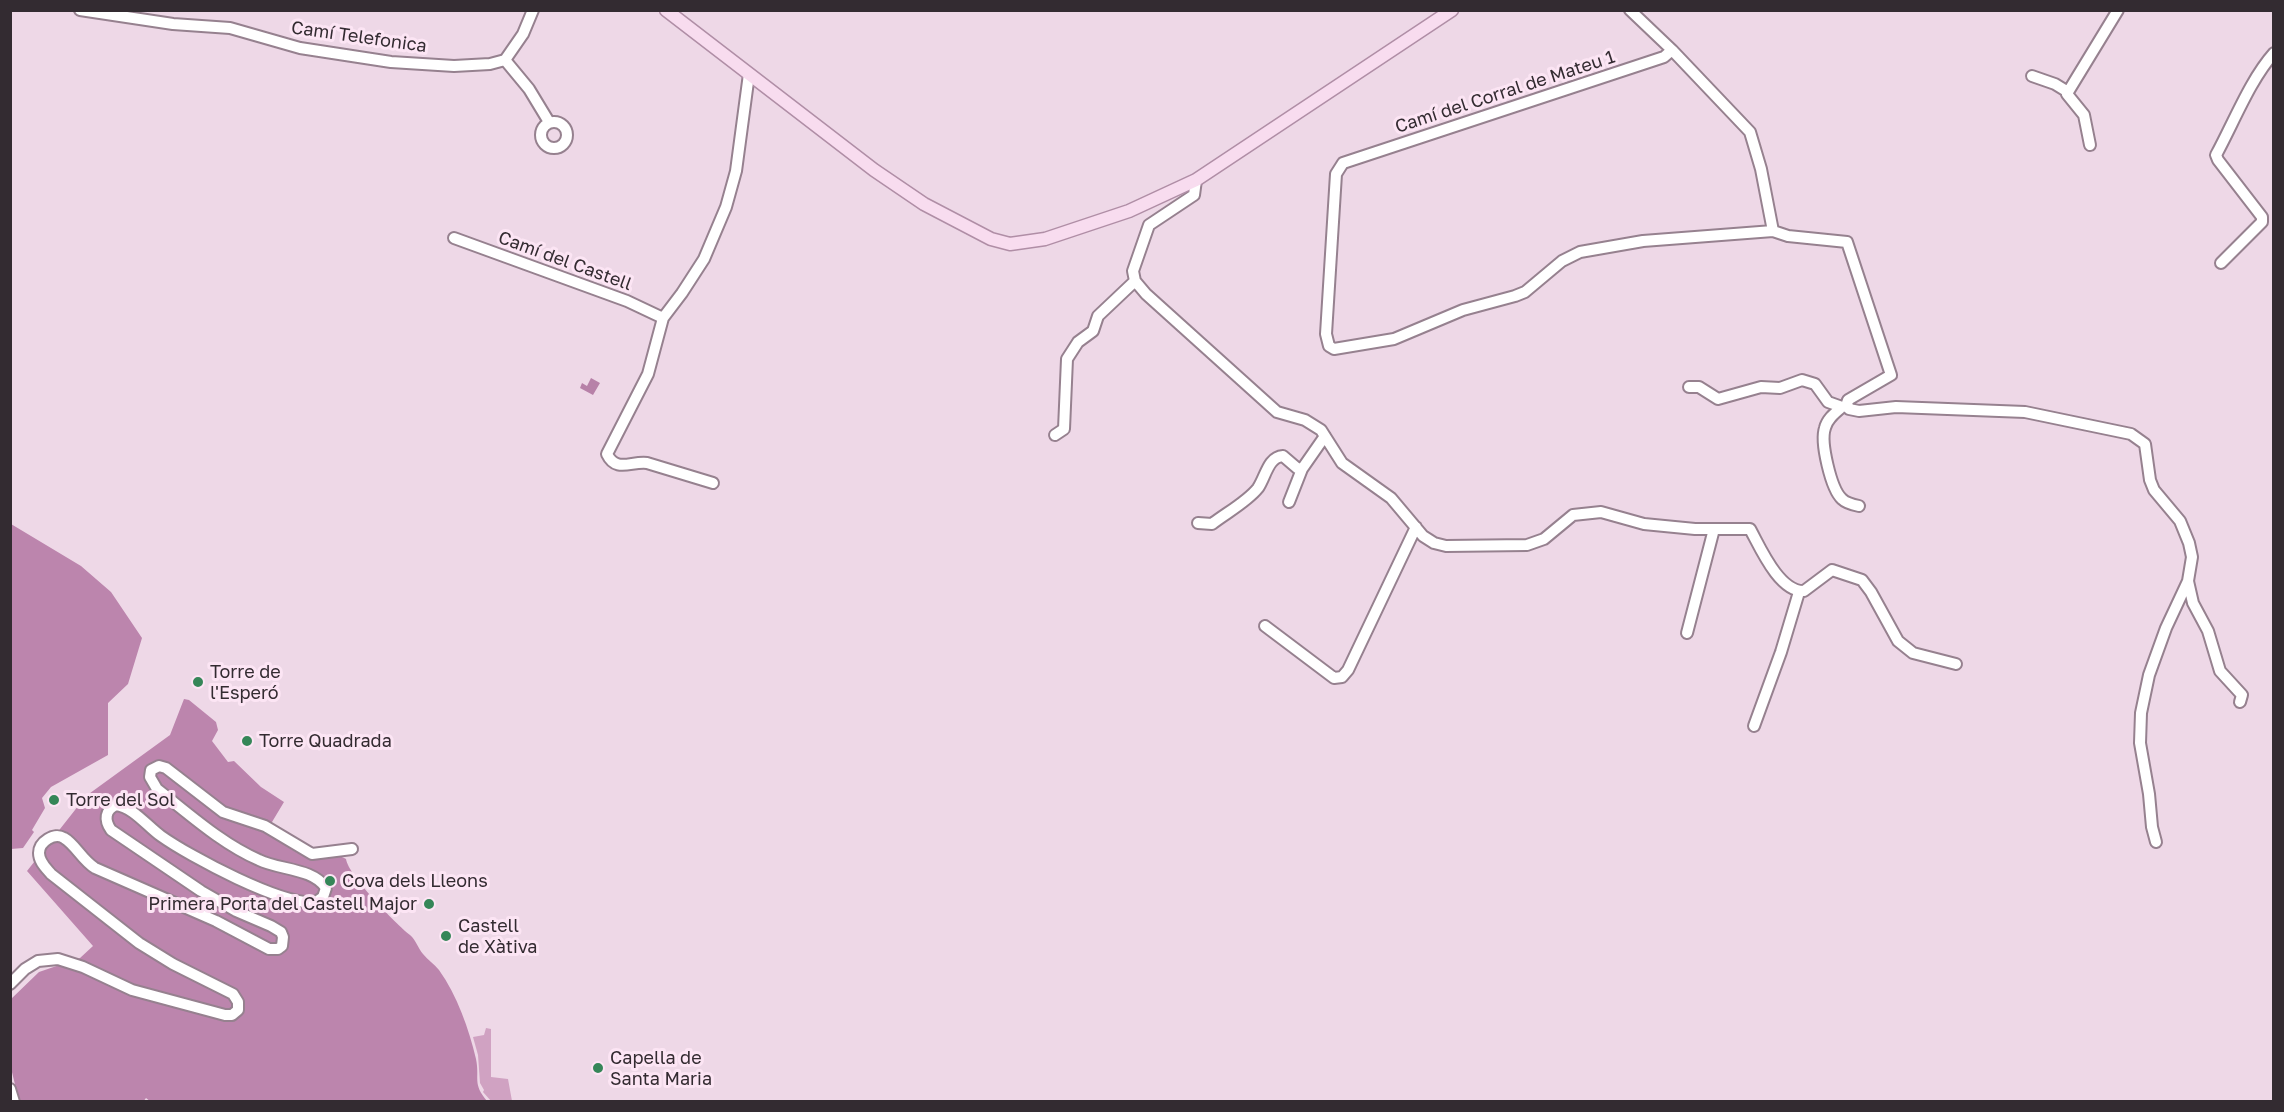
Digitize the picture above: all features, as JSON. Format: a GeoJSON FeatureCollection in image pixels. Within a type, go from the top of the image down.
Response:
{"type":"FeatureCollection","features":[{"type":"Feature","properties":{"kind":"main road"},"geometry":{"type":"LineString","coordinates":[[666,10],[874,170],[924,204],[991,239],[1010,244],[1045,239],[1129,211],[1196,180],[1452,10]]}},
{"type":"Feature","properties":{"kind":"street","name":"Camí Telefonica"},"geometry":{"type":"LineString","coordinates":[[80,10],[154,21],[230,28],[300,48],[392,62],[454,66],[490,64],[505,60]]}},
{"type":"Feature","properties":{"kind":"street"},"geometry":{"type":"LineString","coordinates":[[140,10],[154,21]]}},
{"type":"Feature","properties":{"kind":"street"},"geometry":{"type":"LineString","coordinates":[[534,10],[519,42],[505,60],[529,89],[549,122]]}},
{"type":"Feature","properties":{"kind":"street"},"geometry":{"type":"LineString","coordinates":[[1630,10],[1672,50],[1750,132],[1761,169],[1773,231],[1788,236],[1846,242],[1851,251],[1891,375],[1848,400],[1845,407],[1829,420],[1825,427],[1825,451],[1838,494],[1843,500],[1859,506]]}},
{"type":"Feature","properties":{"kind":"street"},"geometry":{"type":"LineString","coordinates":[[2068,92],[2118,10]]}},
{"type":"Feature","properties":{"kind":"street","name":"Camí del Corral de Mateu 1"},"geometry":{"type":"LineString","coordinates":[[1672,50],[1664,57],[1347,161],[1336,174],[1326,334],[1329,346],[1334,349],[1394,339],[1463,310],[1515,296],[1525,292],[1562,261],[1580,252],[1643,240],[1773,231]]}},
{"type":"Feature","properties":{"kind":"street"},"geometry":{"type":"LineString","coordinates":[[2221,263],[2262,222],[2262,217],[2216,155],[2250,91],[2256,73],[2274,53]]}},
{"type":"Feature","properties":{"kind":"street"},"geometry":{"type":"LineString","coordinates":[[713,483],[647,463],[616,465],[610,461],[607,454],[648,374],[663,318],[704,259],[726,207],[735,171],[749,74]]}},
{"type":"Feature","properties":{"kind":"street"},"geometry":{"type":"LineString","coordinates":[[2032,76],[2055,84],[2068,92],[2067,94],[2084,115],[2090,145]]}},
{"type":"Feature","properties":{"kind":"street"},"geometry":{"type":"LineString","coordinates":[[1196,180],[1194,195],[1149,225],[1133,271],[1135,281],[1146,294],[1277,412],[1305,420],[1321,430],[1342,463],[1391,498],[1416,527],[1434,543],[1446,546],[1527,545],[1544,538],[1573,515],[1601,513],[1644,524],[1750,529],[1774,571],[1785,583],[1799,592],[1804,591],[1832,570],[1862,580],[1898,641],[1913,653],[1956,664]]}},
{"type":"Feature","properties":{"kind":"street","name":"Camí del Castell"},"geometry":{"type":"LineString","coordinates":[[454,238],[627,301],[663,318]]}},
{"type":"Feature","properties":{"kind":"street"},"geometry":{"type":"LineString","coordinates":[[1055,435],[1064,429],[1067,359],[1078,342],[1093,331],[1098,316],[1135,281]]}},
{"type":"Feature","properties":{"kind":"street"},"geometry":{"type":"LineString","coordinates":[[1689,387],[1699,387],[1718,399],[1761,387],[1780,388],[1802,380],[1815,384],[1828,402],[1852,411],[1896,406],[2025,412],[2131,434],[2145,444],[2150,480],[2154,490],[2172,509],[2185,532],[2192,557],[2188,580],[2166,628],[2149,675],[2140,713],[2140,743],[2156,842]]}},
{"type":"Feature","properties":{"kind":"street"},"geometry":{"type":"LineString","coordinates":[[1289,502],[1302,469],[1325,436]]}},
{"type":"Feature","properties":{"kind":"street"},"geometry":{"type":"LineString","coordinates":[[1198,523],[1212,524],[1256,491],[1271,461],[1277,456],[1283,456],[1297,468],[1302,469]]}},
{"type":"Feature","properties":{"kind":"street"},"geometry":{"type":"LineString","coordinates":[[1265,626],[1334,678],[1342,677],[1348,670],[1416,527]]}},
{"type":"Feature","properties":{"kind":"street"},"geometry":{"type":"LineString","coordinates":[[1686,633],[1714,529]]}},
{"type":"Feature","properties":{"kind":"street"},"geometry":{"type":"LineString","coordinates":[[2188,580],[2193,603],[2208,631],[2220,671],[2239,690],[2242,695],[2240,702]]}},
{"type":"Feature","properties":{"kind":"street"},"geometry":{"type":"LineString","coordinates":[[1754,726],[1799,592]]}},
{"type":"Feature","properties":{"kind":"street"},"geometry":{"type":"LineString","coordinates":[[10,984],[25,969],[38,961],[58,959],[78,964],[147,995],[225,1015],[232,1015],[238,1010],[238,1002],[232,994],[139,943],[51,874],[43,864],[39,853],[48,838],[57,836],[66,839],[87,863],[95,868],[216,921],[268,949],[278,949],[282,946],[283,937],[277,929],[210,897],[111,830],[106,820],[108,811],[116,805],[128,809],[171,843],[227,875],[303,902],[316,902],[322,897],[326,888],[319,880],[250,856],[157,789],[150,777],[151,771],[159,766],[166,768],[223,812],[265,826],[304,851],[312,854],[352,849]]}},
{"type":"Feature","properties":{"kind":"street"},"geometry":{"type":"LineString","coordinates":[[10,1089],[14,1101]]}},
{"type":"Feature","properties":{"kind":"shaded area"},"geometry":{"type":"Polygon","coordinates":[[[591,378],[600,383],[593,395],[580,388],[582,383],[587,386],[591,378]]]}},
{"type":"Feature","properties":{"kind":"shaded area"},"geometry":{"type":"Polygon","coordinates":[[[11,524],[81,566],[111,592],[142,638],[128,684],[108,703],[108,755],[51,787],[42,798],[45,808],[32,830],[34,832],[23,848],[11,849],[11,524]]]}},
{"type":"Feature","properties":{"kind":"shaded area"},"geometry":{"type":"Polygon","coordinates":[[[184,699],[189,700],[216,722],[218,730],[212,741],[228,762],[234,761],[261,787],[284,802],[266,832],[307,857],[317,859],[338,856],[346,859],[363,887],[412,937],[423,954],[439,970],[457,1001],[466,1024],[476,1059],[478,1085],[487,1101],[151,1102],[146,1098],[143,1102],[19,1101],[11,1068],[10,1000],[39,972],[80,958],[93,946],[27,871],[86,796],[170,735],[184,699]]]}},
{"type":"Feature","properties":{"kind":"shaded area"},"geometry":{"type":"Polygon","coordinates":[[[486,1028],[491,1029],[491,1077],[508,1079],[512,1101],[491,1101],[483,1092],[473,1037],[484,1035],[486,1028]]]}},
{"type":"Feature","properties":{"kind":"place","name":"Torre de l'Esperó"},"geometry":{"type":"Point","coordinates":[198,682]}},
{"type":"Feature","properties":{"kind":"place","name":"Torre Quadrada"},"geometry":{"type":"Point","coordinates":[247,741]}},
{"type":"Feature","properties":{"kind":"place","name":"Torre del Sol"},"geometry":{"type":"Point","coordinates":[54,800]}},
{"type":"Feature","properties":{"kind":"place","name":"Cova dels Lleons"},"geometry":{"type":"Point","coordinates":[330,881]}},
{"type":"Feature","properties":{"kind":"place","name":"Primera Porta del Castell Major"},"geometry":{"type":"Point","coordinates":[429,904]}},
{"type":"Feature","properties":{"kind":"place","name":"Castell de Xàtiva"},"geometry":{"type":"Point","coordinates":[446,936]}},
{"type":"Feature","properties":{"kind":"place","name":"Capella de Santa Maria"},"geometry":{"type":"Point","coordinates":[598,1068]}}]}
